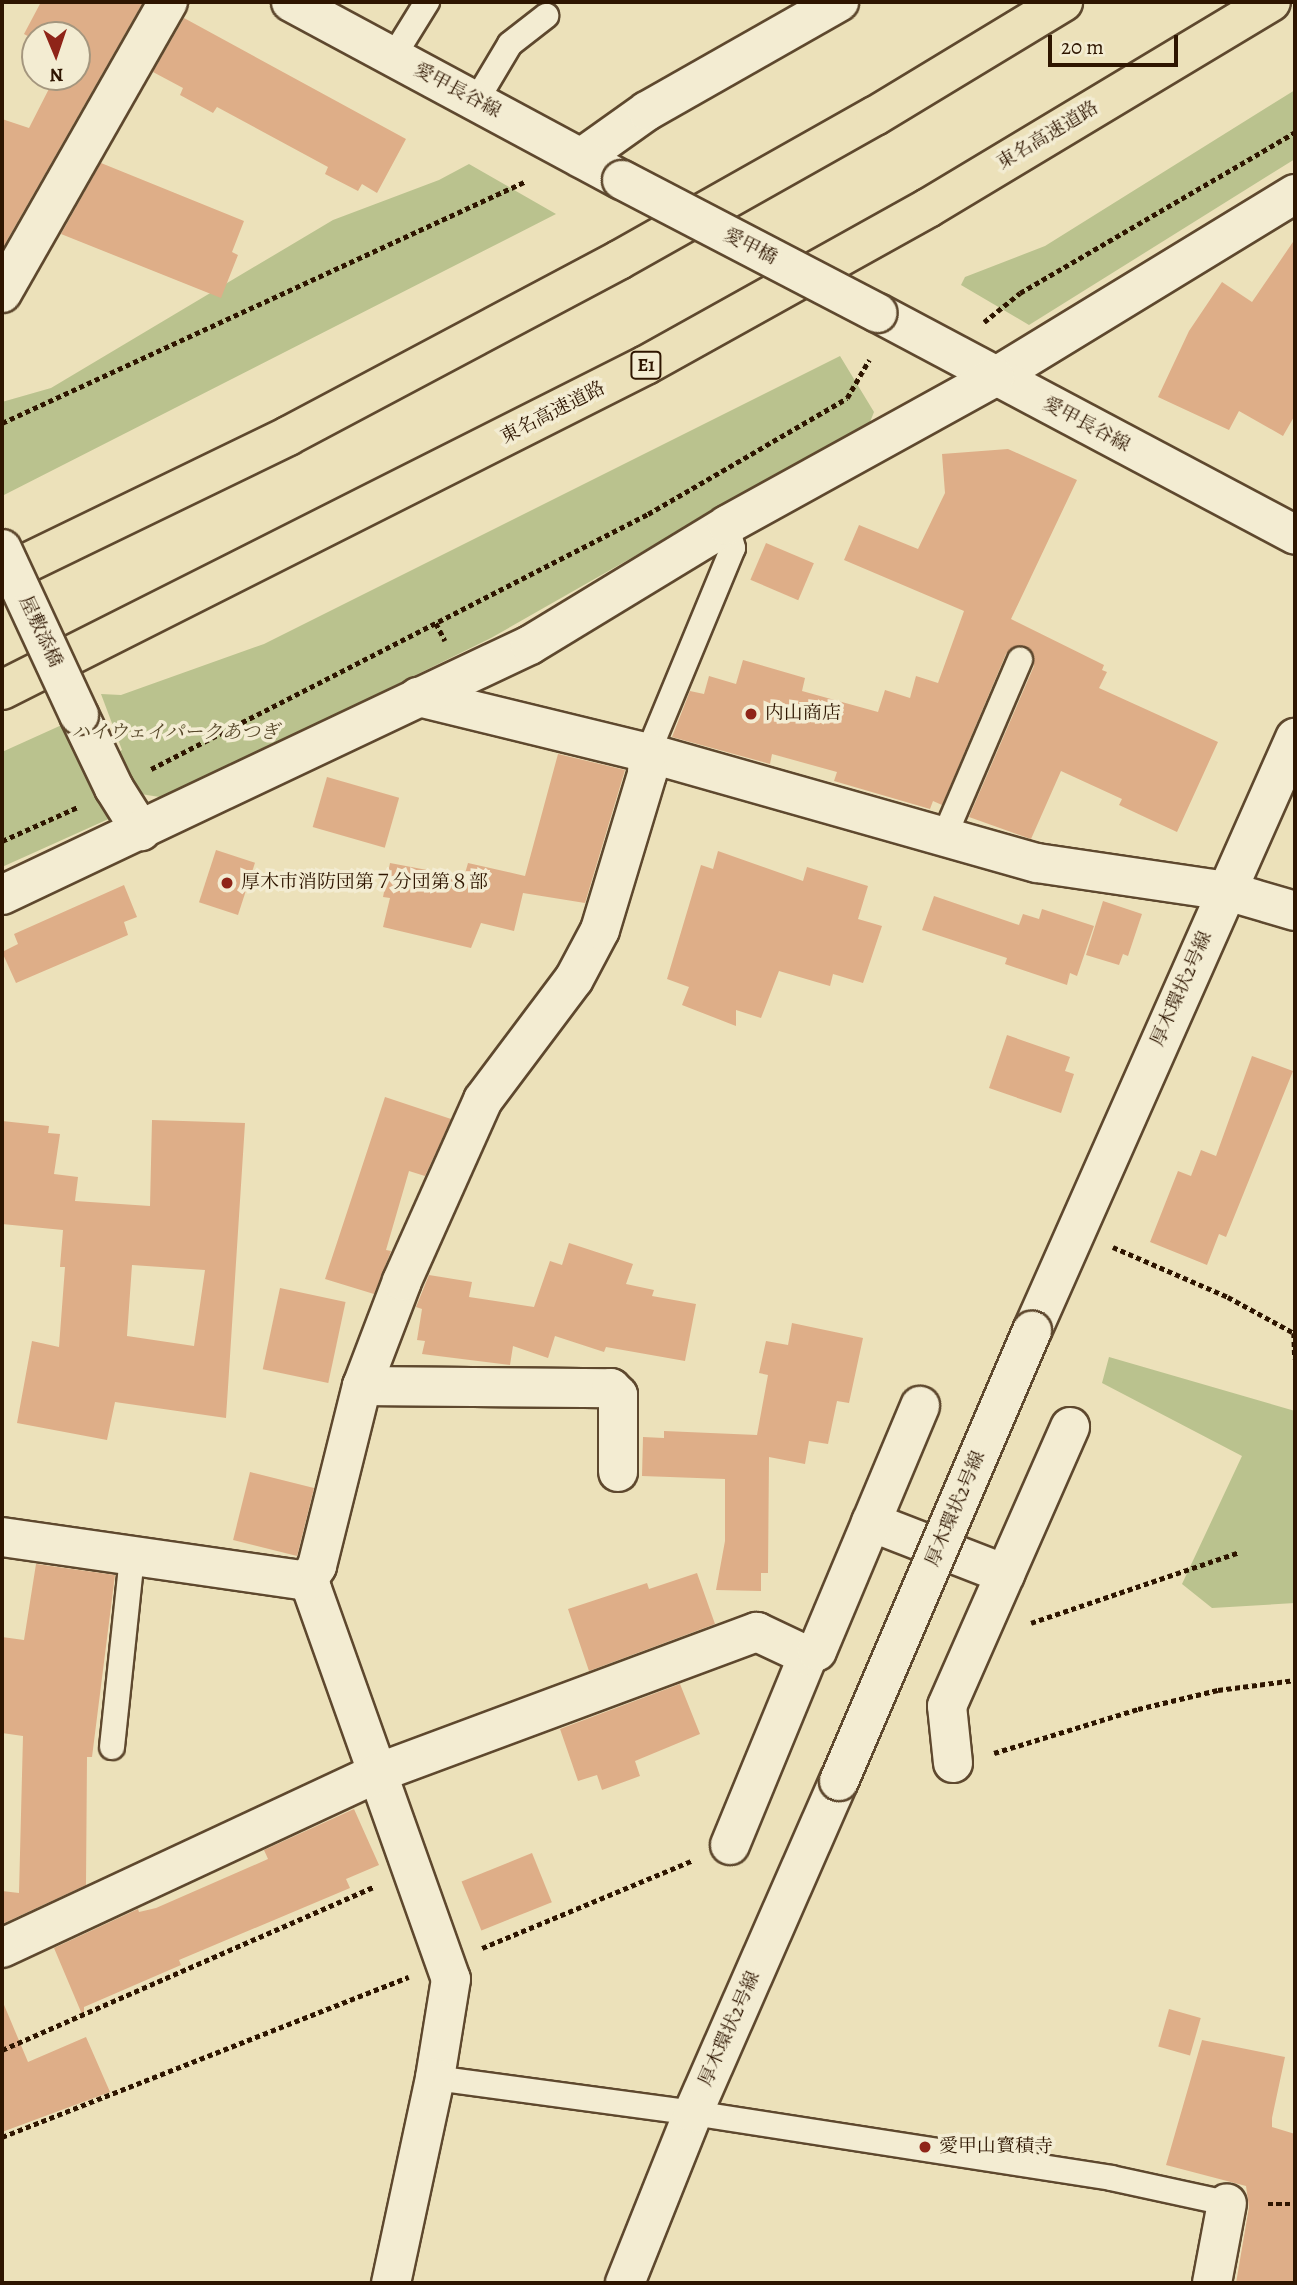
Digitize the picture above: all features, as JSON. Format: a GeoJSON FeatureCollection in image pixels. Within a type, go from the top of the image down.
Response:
{"type":"FeatureCollection","features":[{"type":"Feature","properties":{"kind":"highway"},"geometry":{"type":"LineString","coordinates":[[2,575],[288,436],[619,261],[875,116],[1063,2]]}},
{"type":"Feature","properties":{"kind":"highway","name":"東名高速道路"},"geometry":{"type":"LineString","coordinates":[[2,690],[646,365],[928,208],[1271,2]]}},
{"type":"Feature","properties":{"kind":"street"},"geometry":{"type":"LineString","coordinates":[[2,293],[168,2]]}},
{"type":"Feature","properties":{"kind":"street","name":"愛甲長谷線"},"geometry":{"type":"LineString","coordinates":[[291,2],[622,180]]}},
{"type":"Feature","properties":{"kind":"street"},"geometry":{"type":"LineString","coordinates":[[581,158],[647,111],[839,2]]}},
{"type":"Feature","properties":{"kind":"street","name":"愛甲橋"},"geometry":{"type":"LineString","coordinates":[[622,180],[878,313]]}},
{"type":"Feature","properties":{"kind":"street"},"geometry":{"type":"LineString","coordinates":[[2,895],[530,645],[727,525],[995,377],[1295,194]]}},
{"type":"Feature","properties":{"kind":"street","name":"愛甲長谷線"},"geometry":{"type":"LineString","coordinates":[[878,313],[1295,535]]}},
{"type":"Feature","properties":{"kind":"street","name":"屋敷添橋"},"geometry":{"type":"LineString","coordinates":[[2,549],[114,788],[141,831]]}},
{"type":"Feature","properties":{"kind":"street"},"geometry":{"type":"LineString","coordinates":[[418,697],[648,753],[1037,863],[1227,891],[1295,911]]}},
{"type":"Feature","properties":{"kind":"street","name":"厚木環状2号線"},"geometry":{"type":"LineString","coordinates":[[625,2283],[693,2113],[839,1781],[1074,1229],[1295,738]]}},
{"type":"Feature","properties":{"kind":"street"},"geometry":{"type":"LineString","coordinates":[[307,1581],[317,1566],[362,1386],[402,1281],[483,1100],[574,979],[600,930],[647,774],[648,753]]}},
{"type":"Feature","properties":{"kind":"street"},"geometry":{"type":"LineString","coordinates":[[362,1386],[611,1388],[618,1395],[618,1472]]}},
{"type":"Feature","properties":{"kind":"street"},"geometry":{"type":"LineString","coordinates":[[730,1845],[808,1656],[817,1651],[920,1406]]}},
{"type":"Feature","properties":{"kind":"street"},"geometry":{"type":"LineString","coordinates":[[953,1763],[947,1706],[1070,1427]]}},
{"type":"Feature","properties":{"kind":"street"},"geometry":{"type":"LineString","coordinates":[[871,1522],[1005,1574]]}},
{"type":"Feature","properties":{"kind":"street"},"geometry":{"type":"LineString","coordinates":[[2,1537],[132,1558],[307,1581]]}},
{"type":"Feature","properties":{"kind":"street"},"geometry":{"type":"LineString","coordinates":[[307,1581],[380,1772],[451,1979],[435,2078],[391,2283]]}},
{"type":"Feature","properties":{"kind":"street"},"geometry":{"type":"LineString","coordinates":[[2,1948],[380,1772],[757,1632],[808,1656]]}},
{"type":"Feature","properties":{"kind":"street"},"geometry":{"type":"LineString","coordinates":[[1212,2283],[1227,2203]]}},
{"type":"Feature","properties":{"kind":"lane"},"geometry":{"type":"LineString","coordinates":[[393,57],[426,2]]}},
{"type":"Feature","properties":{"kind":"lane"},"geometry":{"type":"LineString","coordinates":[[476,101],[510,44],[546,16]]}},
{"type":"Feature","properties":{"kind":"lane"},"geometry":{"type":"LineString","coordinates":[[648,753],[733,548],[727,525]]}},
{"type":"Feature","properties":{"kind":"lane"},"geometry":{"type":"LineString","coordinates":[[944,837],[1020,660]]}},
{"type":"Feature","properties":{"kind":"lane"},"geometry":{"type":"LineString","coordinates":[[112,1747],[132,1558]]}},
{"type":"Feature","properties":{"kind":"lane"},"geometry":{"type":"LineString","coordinates":[[435,2078],[693,2113],[1111,2178],[1227,2203]]}},
{"type":"Feature","properties":{"kind":"path"},"geometry":{"type":"LineString","coordinates":[[981,325],[1020,293],[1295,132]]}},
{"type":"Feature","properties":{"kind":"path"},"geometry":{"type":"LineString","coordinates":[[2,423],[524,182]]}},
{"type":"Feature","properties":{"kind":"path"},"geometry":{"type":"LineString","coordinates":[[2,841],[114,788],[648,514],[846,398],[869,360]]}},
{"type":"Feature","properties":{"kind":"path"},"geometry":{"type":"LineString","coordinates":[[1074,1229],[1228,1297],[1294,1333],[1295,1359]]}},
{"type":"Feature","properties":{"kind":"path"},"geometry":{"type":"LineString","coordinates":[[975,1642],[1238,1552]]}},
{"type":"Feature","properties":{"kind":"path"},"geometry":{"type":"LineString","coordinates":[[953,1763],[1138,1709],[1218,1690],[1295,1680]]}},
{"type":"Feature","properties":{"kind":"path"},"geometry":{"type":"LineString","coordinates":[[2,2137],[445,1963],[730,1845]]}},
{"type":"Feature","properties":{"kind":"path"},"geometry":{"type":"LineString","coordinates":[[2,2050],[383,1883]]}},
{"type":"Feature","properties":{"kind":"green space"},"geometry":{"type":"Polygon","coordinates":[[[1295,90],[1295,159],[1029,325],[961,285],[965,277],[1045,246],[1295,90]]]}},
{"type":"Feature","properties":{"kind":"green space"},"geometry":{"type":"Polygon","coordinates":[[[469,164],[556,214],[2,496],[2,402],[51,388],[333,220],[439,180],[469,164]]]}},
{"type":"Feature","properties":{"kind":"green space","name":"ハイウェイパークあつぎ"},"geometry":{"type":"Polygon","coordinates":[[[840,356],[874,412],[870,422],[491,638],[166,798],[128,792],[113,817],[2,867],[2,752],[75,719],[92,766],[122,750],[101,694],[121,695],[264,644],[840,356]]]}},
{"type":"Feature","properties":{"kind":"green space"},"geometry":{"type":"Polygon","coordinates":[[[1109,1357],[1295,1411],[1295,1603],[1212,1608],[1182,1584],[1242,1456],[1102,1383],[1109,1357]]]}},
{"type":"Feature","properties":{"kind":"building"},"geometry":{"type":"Polygon","coordinates":[[[41,2],[143,2],[2,249],[2,119],[29,128],[48,91],[91,91],[91,21],[31,21],[41,2]]]}},
{"type":"Feature","properties":{"kind":"building"},"geometry":{"type":"Polygon","coordinates":[[[184,18],[406,139],[377,193],[362,184],[358,191],[325,174],[328,167],[217,107],[213,113],[180,95],[183,88],[153,72],[184,18]]]}},
{"type":"Feature","properties":{"kind":"building"},"geometry":{"type":"Polygon","coordinates":[[[101,163],[244,221],[232,252],[238,255],[221,298],[61,234],[101,163]]]}},
{"type":"Feature","properties":{"kind":"building"},"geometry":{"type":"Polygon","coordinates":[[[1295,239],[1295,415],[1283,436],[1239,411],[1229,430],[1158,397],[1189,331],[1222,282],[1252,302],[1295,239]]]}},
{"type":"Feature","properties":{"kind":"building"},"geometry":{"type":"Polygon","coordinates":[[[1008,449],[1077,480],[1011,619],[1104,665],[1102,670],[1107,672],[1099,688],[1218,742],[1177,832],[1119,805],[1122,799],[1061,771],[1031,839],[969,817],[1034,666],[1032,652],[1025,646],[1012,648],[1006,654],[942,805],[933,801],[930,809],[834,781],[837,772],[772,754],[770,764],[672,737],[690,691],[704,694],[709,676],[736,684],[743,660],[805,678],[802,691],[878,712],[885,690],[910,698],[916,676],[938,683],[964,611],[844,560],[859,525],[918,549],[945,493],[942,454],[1008,449]]]}},
{"type":"Feature","properties":{"kind":"building"},"geometry":{"type":"Polygon","coordinates":[[[766,543],[814,563],[798,600],[750,580],[766,543]]]}},
{"type":"Feature","properties":{"kind":"building"},"geometry":{"type":"Polygon","coordinates":[[[558,754],[625,770],[585,903],[523,893],[514,931],[481,923],[471,948],[383,927],[390,898],[383,897],[390,863],[464,877],[468,863],[525,876],[558,754]]]}},
{"type":"Feature","properties":{"kind":"building"},"geometry":{"type":"Polygon","coordinates":[[[327,777],[399,798],[385,848],[313,827],[327,777]]]}},
{"type":"Feature","properties":{"kind":"building","name":"厚木市消防団第７分団第８部"},"geometry":{"type":"Polygon","coordinates":[[[216,850],[255,863],[238,915],[199,902],[216,850]]]}},
{"type":"Feature","properties":{"kind":"building"},"geometry":{"type":"Polygon","coordinates":[[[718,851],[803,881],[807,867],[868,886],[858,919],[882,926],[863,983],[833,974],[830,986],[779,971],[761,1018],[736,1010],[736,1026],[682,1005],[689,987],[667,979],[701,865],[713,869],[718,851]]]}},
{"type":"Feature","properties":{"kind":"building"},"geometry":{"type":"Polygon","coordinates":[[[124,885],[137,917],[124,922],[128,935],[16,983],[2,952],[18,944],[14,934],[124,885]]]}},
{"type":"Feature","properties":{"kind":"building"},"geometry":{"type":"Polygon","coordinates":[[[934,896],[1019,925],[1023,914],[1039,919],[1042,909],[1094,926],[1077,976],[1070,973],[1067,985],[1005,964],[1007,958],[922,930],[934,896]]]}},
{"type":"Feature","properties":{"kind":"building"},"geometry":{"type":"Polygon","coordinates":[[[1103,901],[1142,914],[1128,956],[1123,954],[1119,965],[1086,955],[1103,901]]]}},
{"type":"Feature","properties":{"kind":"building"},"geometry":{"type":"Polygon","coordinates":[[[1007,1035],[1070,1057],[1065,1071],[1074,1074],[1061,1113],[989,1088],[1007,1035]]]}},
{"type":"Feature","properties":{"kind":"building"},"geometry":{"type":"Polygon","coordinates":[[[1252,1056],[1293,1071],[1226,1237],[1219,1234],[1207,1265],[1150,1242],[1178,1171],[1191,1176],[1201,1150],[1216,1156],[1252,1056]]]}},
{"type":"Feature","properties":{"kind":"building"},"geometry":{"type":"Polygon","coordinates":[[[385,1097],[451,1119],[425,1176],[409,1171],[386,1250],[391,1251],[374,1294],[325,1279],[385,1097]]]}},
{"type":"Feature","properties":{"kind":"building"},"geometry":{"type":"Polygon","coordinates":[[[152,1120],[245,1123],[226,1418],[115,1402],[107,1440],[17,1423],[32,1341],[59,1347],[65,1267],[60,1267],[63,1230],[2,1224],[2,1121],[49,1126],[48,1133],[60,1134],[54,1174],[78,1177],[75,1201],[150,1206],[152,1120]],[[132,1265],[127,1336],[194,1346],[205,1270],[132,1265]]]}},
{"type":"Feature","properties":{"kind":"building"},"geometry":{"type":"Polygon","coordinates":[[[569,1243],[633,1264],[626,1284],[654,1290],[652,1296],[696,1304],[685,1361],[606,1347],[604,1352],[555,1336],[548,1358],[513,1346],[510,1365],[422,1354],[425,1341],[417,1340],[422,1309],[416,1307],[429,1275],[472,1282],[469,1297],[534,1307],[550,1261],[562,1265],[569,1243]]]}},
{"type":"Feature","properties":{"kind":"building"},"geometry":{"type":"Polygon","coordinates":[[[280,1288],[346,1302],[328,1383],[263,1369],[280,1288]]]}},
{"type":"Feature","properties":{"kind":"building"},"geometry":{"type":"Polygon","coordinates":[[[792,1323],[863,1338],[849,1403],[837,1401],[828,1444],[809,1441],[805,1464],[769,1457],[768,1573],[761,1573],[761,1591],[716,1590],[725,1541],[725,1479],[642,1476],[643,1437],[664,1438],[664,1431],[757,1435],[768,1375],[759,1373],[766,1341],[788,1345],[792,1323]]]}},
{"type":"Feature","properties":{"kind":"building"},"geometry":{"type":"Polygon","coordinates":[[[250,1472],[314,1488],[297,1556],[233,1540],[250,1472]]]}},
{"type":"Feature","properties":{"kind":"building"},"geometry":{"type":"Polygon","coordinates":[[[36,1564],[115,1575],[92,1757],[87,1757],[86,1885],[2,1924],[2,1891],[19,1893],[23,1736],[2,1733],[2,1637],[24,1640],[36,1564]]]}},
{"type":"Feature","properties":{"kind":"building"},"geometry":{"type":"Polygon","coordinates":[[[697,1573],[715,1624],[589,1671],[568,1609],[647,1583],[649,1589],[697,1573]]]}},
{"type":"Feature","properties":{"kind":"building"},"geometry":{"type":"Polygon","coordinates":[[[680,1684],[700,1734],[635,1761],[640,1776],[602,1790],[597,1775],[578,1781],[560,1729],[680,1684]]]}},
{"type":"Feature","properties":{"kind":"building"},"geometry":{"type":"Polygon","coordinates":[[[354,1809],[379,1865],[346,1879],[350,1888],[179,1960],[181,1965],[84,2007],[84,2019],[54,1948],[138,1909],[139,1912],[156,1908],[268,1859],[264,1850],[354,1809]]]}},
{"type":"Feature","properties":{"kind":"building"},"geometry":{"type":"Polygon","coordinates":[[[532,1853],[552,1902],[481,1931],[462,1881],[532,1853]]]}},
{"type":"Feature","properties":{"kind":"building"},"geometry":{"type":"Polygon","coordinates":[[[2,2000],[28,2062],[86,2037],[110,2092],[2,2132],[2,2000]]]}},
{"type":"Feature","properties":{"kind":"building"},"geometry":{"type":"Polygon","coordinates":[[[1169,2009],[1201,2018],[1190,2056],[1158,2046],[1169,2009]]]}},
{"type":"Feature","properties":{"kind":"building"},"geometry":{"type":"Polygon","coordinates":[[[1202,2040],[1285,2057],[1272,2127],[1295,2134],[1295,2283],[1236,2283],[1249,2207],[1246,2186],[1166,2165],[1202,2040]]]}},
{"type":"Feature","properties":{"kind":"place","name":"内山商店"},"geometry":{"type":"Point","coordinates":[751,714]}},
{"type":"Feature","properties":{"kind":"place","name":"厚木市消防団第７分団第８部"},"geometry":{"type":"Point","coordinates":[227,883]}},
{"type":"Feature","properties":{"kind":"place","name":"愛甲山寳積寺"},"geometry":{"type":"Point","coordinates":[925,2147]}}]}
